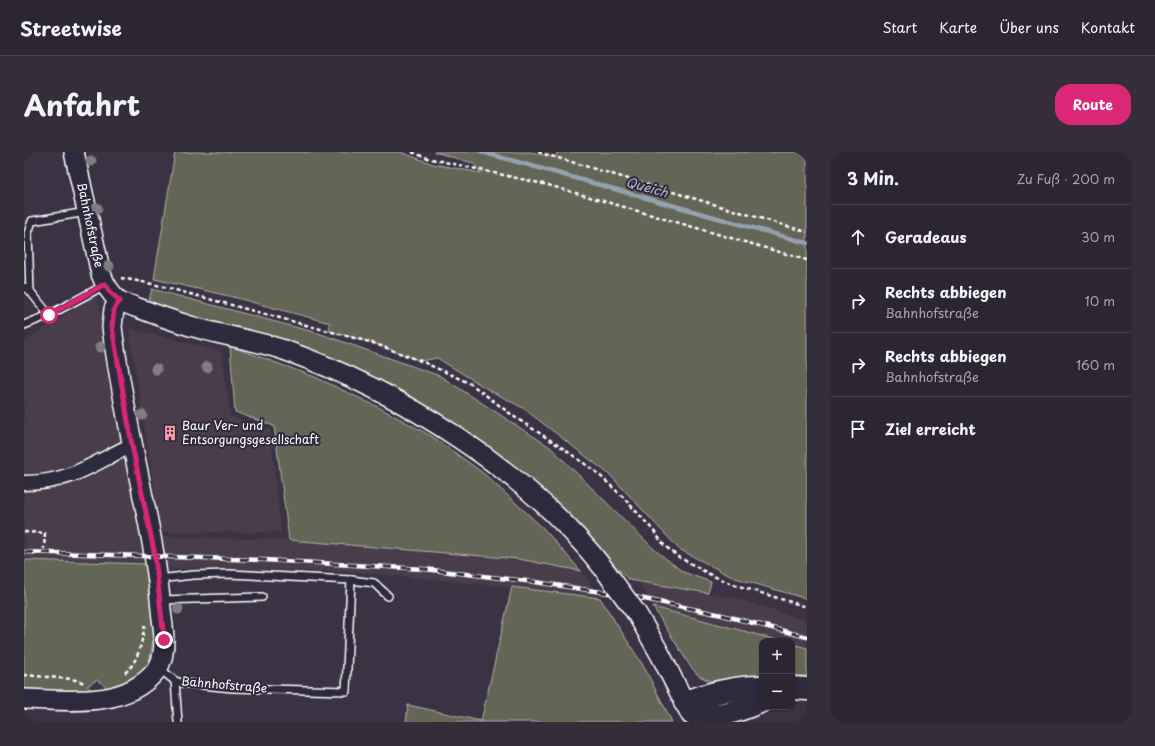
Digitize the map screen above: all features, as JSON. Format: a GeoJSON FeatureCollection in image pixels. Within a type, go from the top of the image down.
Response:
{"type":"FeatureCollection","features":[{"type":"Feature","properties":{"kind":"highway"},"geometry":{"type":"LineString","coordinates":[[795,688],[807,689]]}},
{"type":"Feature","properties":{"kind":"highway"},"geometry":{"type":"LineString","coordinates":[[685,702],[698,712],[710,715],[727,713],[759,698]]}},
{"type":"Feature","properties":{"kind":"highway"},"geometry":{"type":"LineString","coordinates":[[745,722],[759,700]]}},
{"type":"Feature","properties":{"kind":"main road","name":"Bahnhofstraße"},"geometry":{"type":"LineString","coordinates":[[74,152],[103,279],[111,293],[120,301]]}},
{"type":"Feature","properties":{"kind":"main road"},"geometry":{"type":"LineString","coordinates":[[24,699],[68,700],[111,698],[135,688],[150,677],[158,668],[162,658],[164,640],[153,543],[132,445],[112,327],[114,309],[120,301],[194,328],[249,339],[284,350],[330,368],[371,387],[411,409],[490,460],[546,507],[586,546],[624,596],[648,633],[694,722]]}},
{"type":"Feature","properties":{"kind":"street"},"geometry":{"type":"LineString","coordinates":[[24,483],[42,482],[70,476],[89,468],[132,445]]}},
{"type":"Feature","properties":{"kind":"lane"},"geometry":{"type":"LineString","coordinates":[[49,315],[27,289],[28,233],[32,221],[87,212]]}},
{"type":"Feature","properties":{"kind":"lane"},"geometry":{"type":"LineString","coordinates":[[24,325],[49,315],[103,279]]}},
{"type":"Feature","properties":{"kind":"lane"},"geometry":{"type":"LineString","coordinates":[[158,579],[193,574],[229,574],[351,580],[374,583],[388,596]]}},
{"type":"Feature","properties":{"kind":"lane","name":"Bahnhofstraße"},"geometry":{"type":"LineString","coordinates":[[158,668],[175,681],[182,684],[232,688],[346,691],[351,580]]}},
{"type":"Feature","properties":{"kind":"lane"},"geometry":{"type":"LineString","coordinates":[[160,600],[262,597]]}},
{"type":"Feature","properties":{"kind":"lane"},"geometry":{"type":"LineString","coordinates":[[175,681],[178,722]]}},
{"type":"Feature","properties":{"kind":"path"},"geometry":{"type":"LineString","coordinates":[[412,152],[427,158],[548,185],[807,260]]}},
{"type":"Feature","properties":{"kind":"path"},"geometry":{"type":"LineString","coordinates":[[538,152],[548,153],[807,232]]}},
{"type":"Feature","properties":{"kind":"path"},"geometry":{"type":"LineString","coordinates":[[103,279],[153,284],[373,342],[421,361],[471,384],[516,418],[595,471],[623,497],[653,530],[664,545],[677,556],[711,575],[732,584],[807,607]]}},
{"type":"Feature","properties":{"kind":"path"},"geometry":{"type":"LineString","coordinates":[[24,532],[45,533],[44,549]]}},
{"type":"Feature","properties":{"kind":"path"},"geometry":{"type":"LineString","coordinates":[[123,674],[129,670],[141,648],[146,622]]}},
{"type":"Feature","properties":{"kind":"path"},"geometry":{"type":"LineString","coordinates":[[24,675],[72,679],[88,684]]}},
{"type":"Feature","properties":{"kind":"shaded area"},"geometry":{"type":"Polygon","coordinates":[[[96,294],[145,512],[147,537],[138,537],[146,564],[24,560],[24,342],[96,294]]]}},
{"type":"Feature","properties":{"kind":"shaded area"},"geometry":{"type":"Polygon","coordinates":[[[129,328],[222,352],[230,416],[270,430],[281,532],[161,532],[129,328]]]}},
{"type":"Feature","properties":{"kind":"shaded area"},"geometry":{"type":"Polygon","coordinates":[[[153,536],[289,540],[519,559],[581,571],[600,598],[512,587],[354,572],[157,568],[153,536]]]}},
{"type":"Feature","properties":{"kind":"shaded area"},"geometry":{"type":"Polygon","coordinates":[[[640,582],[735,598],[807,621],[807,648],[795,645],[795,638],[770,638],[653,607],[640,582]]]}},
{"type":"Feature","properties":{"kind":"green space"},"geometry":{"type":"Polygon","coordinates":[[[175,152],[400,152],[433,164],[481,173],[473,163],[434,152],[531,152],[556,158],[557,152],[807,152],[807,599],[732,577],[679,549],[610,475],[523,408],[489,390],[437,358],[421,361],[373,343],[329,331],[330,323],[229,296],[154,279],[175,152]]]}},
{"type":"Feature","properties":{"kind":"green space"},"geometry":{"type":"Polygon","coordinates":[[[152,289],[321,334],[440,376],[550,447],[655,550],[683,572],[711,582],[708,593],[629,580],[564,513],[523,475],[267,337],[148,304],[152,289]]]}},
{"type":"Feature","properties":{"kind":"green space"},"geometry":{"type":"Polygon","coordinates":[[[230,346],[315,377],[378,407],[433,437],[483,473],[543,528],[581,571],[519,559],[289,540],[274,426],[235,412],[230,346]]]}},
{"type":"Feature","properties":{"kind":"green space"},"geometry":{"type":"Polygon","coordinates":[[[24,560],[146,564],[156,624],[149,663],[133,680],[112,692],[97,680],[87,686],[99,695],[24,693],[24,560]]]}},
{"type":"Feature","properties":{"kind":"green space"},"geometry":{"type":"Polygon","coordinates":[[[512,587],[600,598],[644,667],[672,722],[406,722],[408,705],[481,721],[512,587]]]}},
{"type":"Feature","properties":{"kind":"green space"},"geometry":{"type":"Polygon","coordinates":[[[653,607],[770,638],[759,638],[759,675],[710,681],[699,676],[690,666],[653,607]]]}},
{"type":"Feature","properties":{"kind":"green space"},"geometry":{"type":"Polygon","coordinates":[[[795,645],[807,648],[807,676],[795,676],[795,645]]]}},
{"type":"Feature","properties":{"kind":"waterway","name":"Queich"},"geometry":{"type":"LineString","coordinates":[[482,152],[807,243]]}},
{"type":"Feature","properties":{"kind":"railway"},"geometry":{"type":"LineString","coordinates":[[24,552],[264,560],[424,569],[535,582],[635,597],[722,615],[807,637]]}},
{"type":"Feature","properties":{"kind":"place","name":"Baur Ver- und Entsorgungsgesellschaft"},"geometry":{"type":"Point","coordinates":[170,433]}},
{"type":"Feature","properties":{"kind":"route"},"geometry":{"type":"LineString","coordinates":[[49,315],[105,284],[111,293],[120,301],[114,309],[112,319],[114,345],[132,445],[155,556],[164,640]]}}]}
